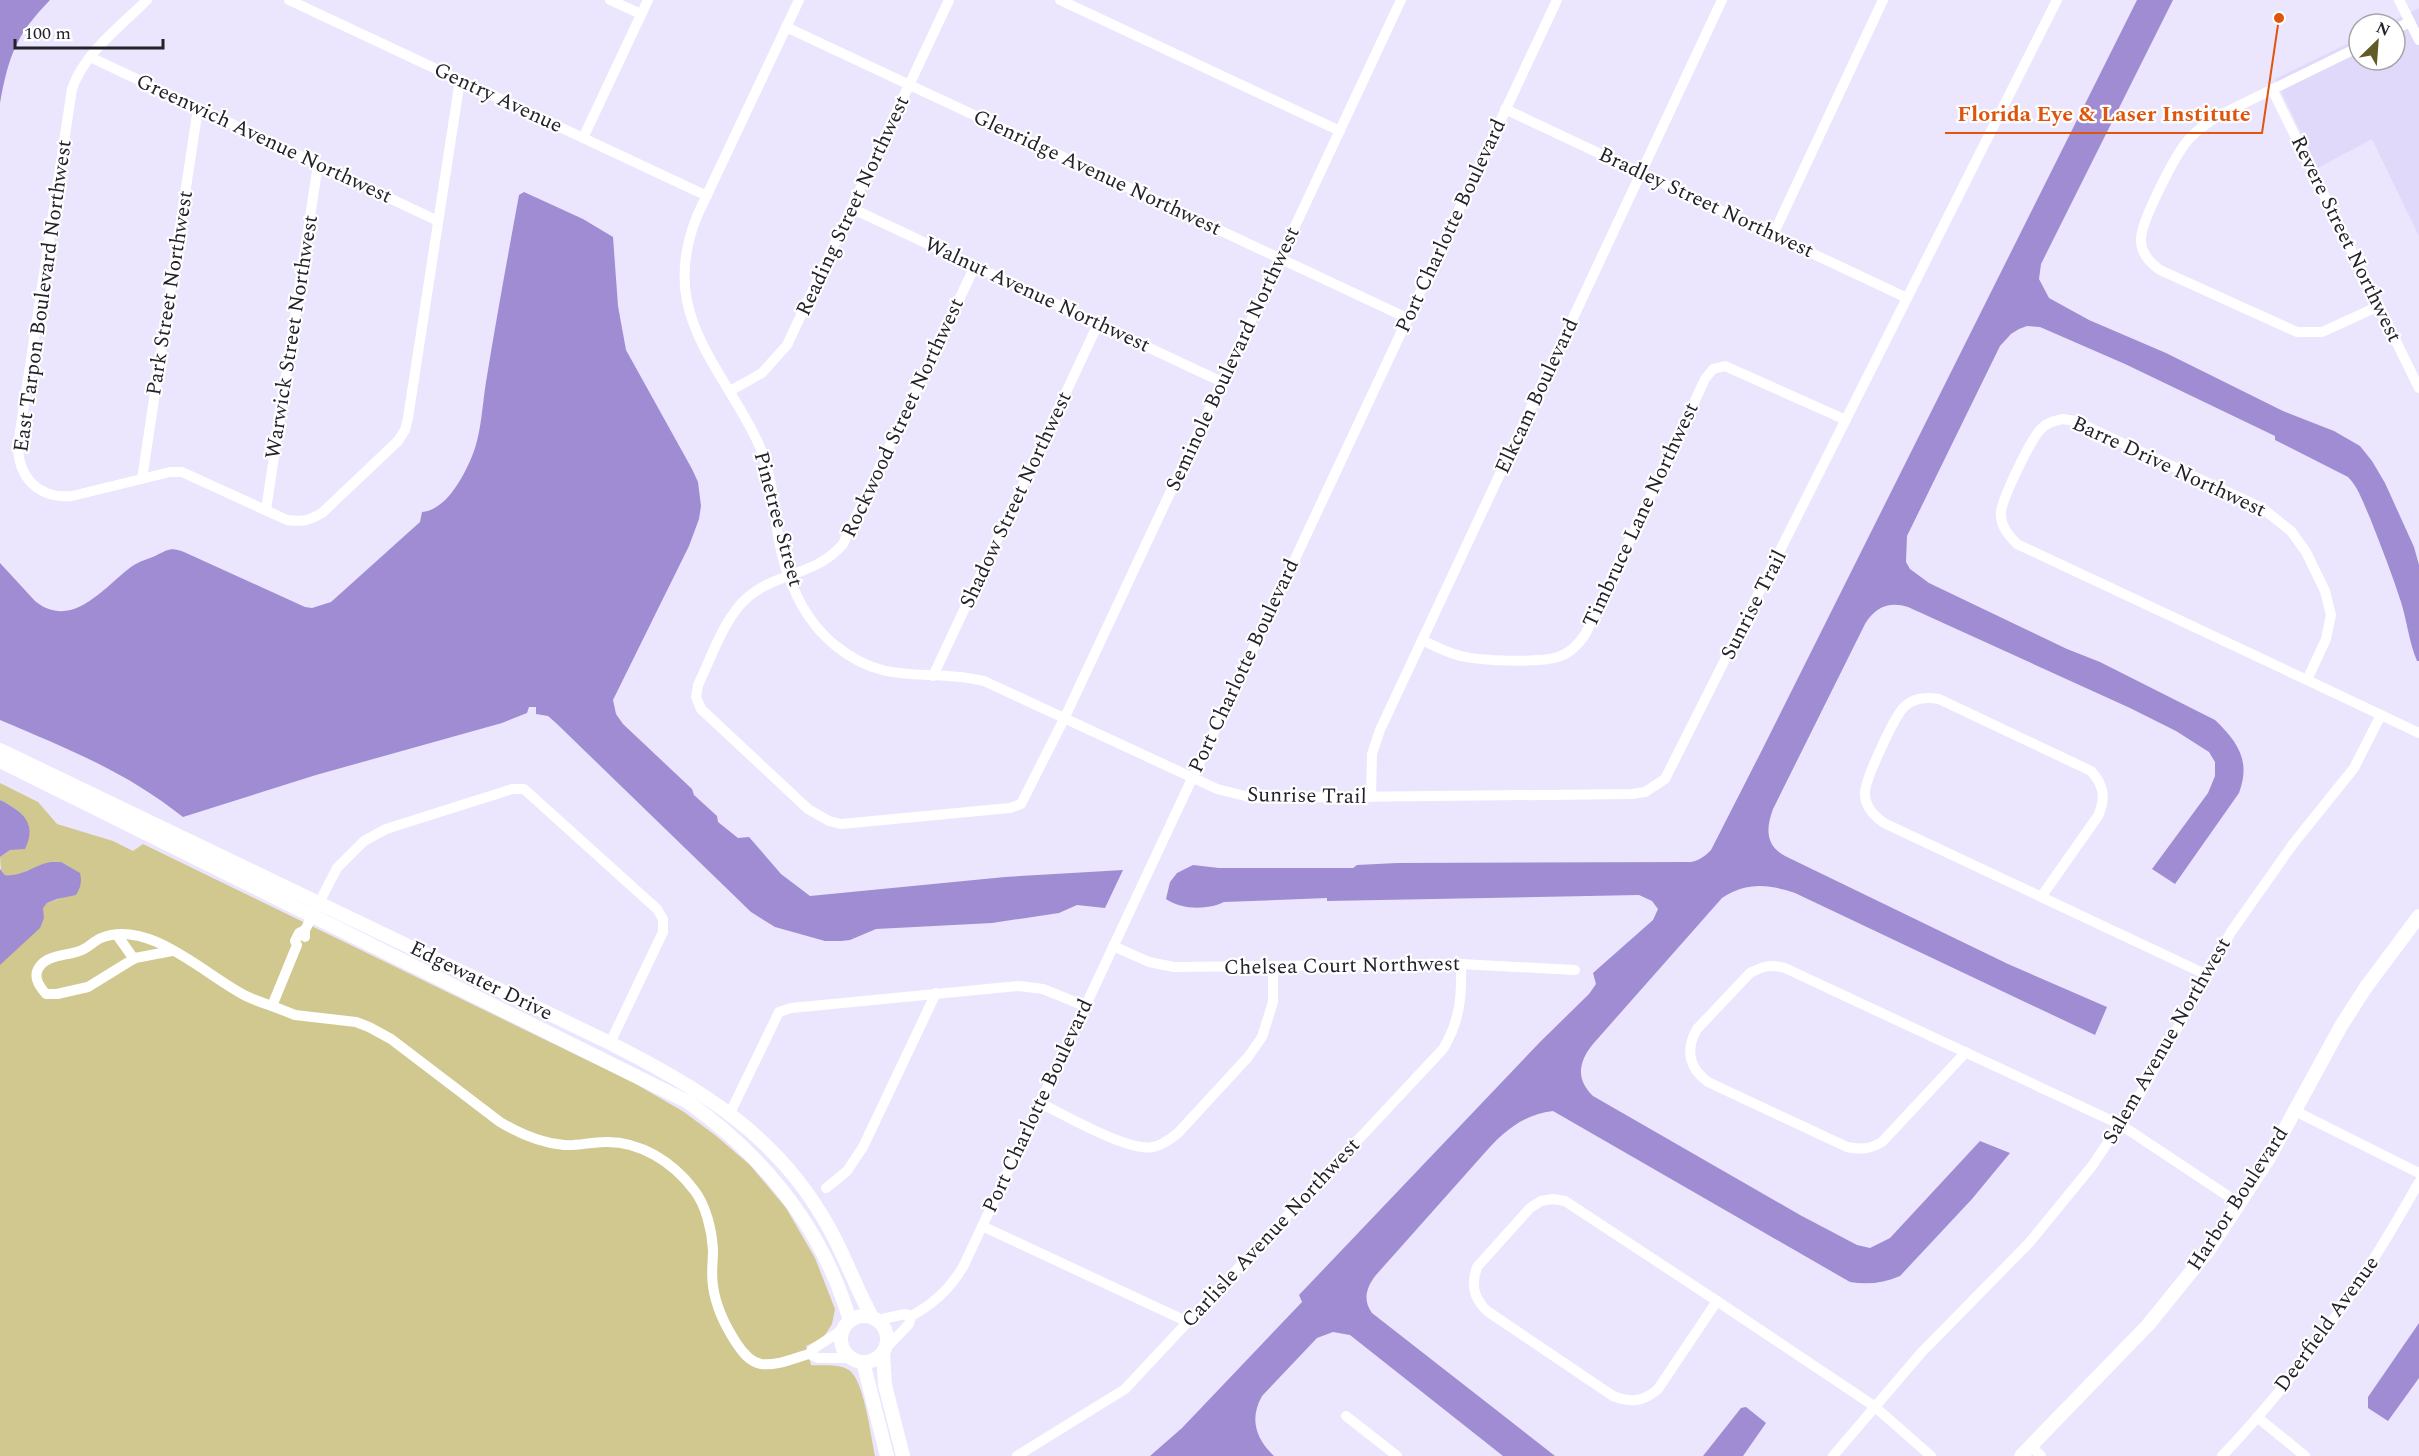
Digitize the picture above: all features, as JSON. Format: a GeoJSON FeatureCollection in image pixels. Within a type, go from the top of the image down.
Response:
{"type":"FeatureCollection","features":[{"type":"Feature","properties":{"kind":"street","name":"East Tarpon Boulevard Northwest"},"geometry":{"type":"LineString","coordinates":[[147,0],[90,57],[76,77],[72,89],[18,445],[18,458],[28,481],[37,489],[60,497],[170,472],[182,472],[286,520],[299,522],[311,520],[322,513],[398,441],[405,430],[460,80]]}},
{"type":"Feature","properties":{"kind":"street","name":"Gentry Avenue"},"geometry":{"type":"LineString","coordinates":[[289,0],[707,196]]}},
{"type":"Feature","properties":{"kind":"street"},"geometry":{"type":"LineString","coordinates":[[610,0],[641,14]]}},
{"type":"Feature","properties":{"kind":"street"},"geometry":{"type":"LineString","coordinates":[[584,138],[648,0]]}},
{"type":"Feature","properties":{"kind":"street","name":"Pinetree Street"},"geometry":{"type":"LineString","coordinates":[[799,0],[707,196],[688,243],[685,286],[695,327],[755,437],[769,473],[778,537],[789,577],[801,603],[816,626],[847,654],[886,672],[914,676],[959,676],[984,681],[1192,777]]}},
{"type":"Feature","properties":{"kind":"street","name":"Reading Street Northwest"},"geometry":{"type":"LineString","coordinates":[[730,391],[762,372],[787,345],[949,0]]}},
{"type":"Feature","properties":{"kind":"street"},"geometry":{"type":"LineString","coordinates":[[1060,0],[1340,131]]}},
{"type":"Feature","properties":{"kind":"street","name":"Port Charlotte Boulevard"},"geometry":{"type":"LineString","coordinates":[[885,1350],[909,1324],[911,1316],[932,1303],[950,1286],[964,1265],[1557,0]]}},
{"type":"Feature","properties":{"kind":"street","name":"Elkcam Boulevard"},"geometry":{"type":"LineString","coordinates":[[1371,797],[1371,766],[1376,741],[1722,0]]}},
{"type":"Feature","properties":{"kind":"street"},"geometry":{"type":"LineString","coordinates":[[1773,234],[1883,0]]}},
{"type":"Feature","properties":{"kind":"street","name":"Sunrise Trail"},"geometry":{"type":"LineString","coordinates":[[1192,777],[1228,793],[1253,798],[1632,794],[1656,787],[1665,779],[2057,0]]}},
{"type":"Feature","properties":{"kind":"street"},"geometry":{"type":"LineString","coordinates":[[2399,0],[2419,40]]}},
{"type":"Feature","properties":{"kind":"street","name":"Seminole Boulevard Northwest"},"geometry":{"type":"LineString","coordinates":[[1065,717],[1340,131],[1398,1]]}},
{"type":"Feature","properties":{"kind":"street","name":"Glenridge Avenue Northwest"},"geometry":{"type":"LineString","coordinates":[[786,27],[1407,318]]}},
{"type":"Feature","properties":{"kind":"street"},"geometry":{"type":"LineString","coordinates":[[2347,53],[2218,116],[2188,139],[2175,160],[2143,228],[2141,240],[2150,263],[2160,270],[2297,332],[2322,332],[2379,306]]}},
{"type":"Feature","properties":{"kind":"street","name":"Greenwich Avenue Northwest"},"geometry":{"type":"LineString","coordinates":[[90,57],[438,220]]}},
{"type":"Feature","properties":{"kind":"street","name":"Revere Street Northwest"},"geometry":{"type":"LineString","coordinates":[[2272,89],[2419,388]]}},
{"type":"Feature","properties":{"kind":"street","name":"Park Street Northwest"},"geometry":{"type":"LineString","coordinates":[[142,479],[198,108]]}},
{"type":"Feature","properties":{"kind":"street","name":"Bradley Street Northwest"},"geometry":{"type":"LineString","coordinates":[[1505,109],[1907,298]]}},
{"type":"Feature","properties":{"kind":"street","name":"Warwick Street Northwest"},"geometry":{"type":"LineString","coordinates":[[266,510],[318,164]]}},
{"type":"Feature","properties":{"kind":"street","name":"Walnut Avenue Northwest"},"geometry":{"type":"LineString","coordinates":[[852,208],[1222,382]]}},
{"type":"Feature","properties":{"kind":"street","name":"Rockwood Street Northwest"},"geometry":{"type":"LineString","coordinates":[[975,266],[850,534],[826,561],[758,590],[739,606],[731,616],[698,685],[696,697],[701,709],[818,816],[841,824],[1010,808],[1021,804],[1065,717]]}},
{"type":"Feature","properties":{"kind":"street","name":"Shadow Street Northwest"},"geometry":{"type":"LineString","coordinates":[[933,676],[1098,324]]}},
{"type":"Feature","properties":{"kind":"street","name":"Timbruce Lane Northwest"},"geometry":{"type":"LineString","coordinates":[[1422,640],[1450,653],[1487,659],[1558,657],[1569,652],[1579,643],[1586,633],[1705,379],[1713,369],[1725,366],[1846,420]]}},
{"type":"Feature","properties":{"kind":"street","name":"Barre Drive Northwest"},"geometry":{"type":"LineString","coordinates":[[2307,680],[2330,627],[2329,603],[2306,552],[2282,522],[2262,508],[2075,421],[2063,419],[2051,422],[2040,429],[2004,500],[2001,512],[2002,524],[2017,544],[2419,733]]}},
{"type":"Feature","properties":{"kind":"street"},"geometry":{"type":"LineString","coordinates":[[2041,897],[2098,816],[2103,804],[2103,792],[2099,780],[2091,771],[1939,699],[1927,697],[1915,699],[1904,706],[1897,716],[1867,781],[1865,794],[1874,816],[1884,823],[2041,897],[2205,974]]}},
{"type":"Feature","properties":{"kind":"street","name":"Salem Avenue Northwest"},"geometry":{"type":"LineString","coordinates":[[1833,1456],[1935,1338],[2029,1243],[2074,1190],[2121,1125],[2155,1069],[2205,974],[2261,887],[2354,768],[2382,715]]}},
{"type":"Feature","properties":{"kind":"street","name":"Edgewater Drive"},"geometry":{"type":"LineString","coordinates":[[0,750],[320,902],[670,1074],[730,1113],[765,1144],[810,1199],[827,1225],[875,1318]]}},
{"type":"Feature","properties":{"kind":"street","name":"Edgewater Drive"},"geometry":{"type":"LineString","coordinates":[[0,761],[672,1093],[705,1114],[764,1166],[807,1223],[843,1298],[846,1325]]}},
{"type":"Feature","properties":{"kind":"street"},"geometry":{"type":"LineString","coordinates":[[272,1006],[297,945],[295,941],[299,933],[305,930],[345,858],[364,841],[374,834],[512,789],[524,789],[657,909],[663,919],[663,932],[610,1043]]}},
{"type":"Feature","properties":{"kind":"street","name":"Harbor Boulevard"},"geometry":{"type":"LineString","coordinates":[[2026,1451],[2148,1325],[2208,1251],[2240,1203],[2295,1111],[2347,1016],[2393,949],[2419,916]]}},
{"type":"Feature","properties":{"kind":"street"},"geometry":{"type":"LineString","coordinates":[[172,951],[134,959],[88,987],[57,994],[46,994],[38,985],[36,975],[40,965],[55,957],[81,951],[102,937],[124,934],[148,939],[172,951],[245,996],[295,1016],[356,1022],[369,1027],[391,1039],[500,1122],[520,1134],[541,1141],[566,1145],[607,1142],[624,1144],[641,1149],[665,1161],[695,1191],[704,1208],[713,1248],[713,1285],[718,1311],[749,1359],[769,1364],[809,1354],[861,1316],[875,1318],[886,1330],[885,1385],[903,1456]]}},
{"type":"Feature","properties":{"kind":"street"},"geometry":{"type":"LineString","coordinates":[[117,935],[134,959]]}},
{"type":"Feature","properties":{"kind":"street","name":"Chelsea Court Northwest"},"geometry":{"type":"LineString","coordinates":[[1113,946],[1149,962],[1174,967],[1461,964],[1575,970]]}},
{"type":"Feature","properties":{"kind":"street","name":"Carlisle Avenue Northwest"},"geometry":{"type":"LineString","coordinates":[[1017,1456],[1125,1389],[1443,1049],[1451,1036],[1461,1008],[1461,964]]}},
{"type":"Feature","properties":{"kind":"street"},"geometry":{"type":"LineString","coordinates":[[1966,1052],[1882,1142],[1872,1148],[1859,1150],[1847,1147],[1708,1082],[1695,1070],[1689,1052],[1691,1040],[1697,1029],[1750,973],[1761,967],[1773,965],[1785,968],[1966,1052],[2121,1125],[2240,1203]]}},
{"type":"Feature","properties":{"kind":"street"},"geometry":{"type":"LineString","coordinates":[[1040,1103],[1129,1145],[1153,1147],[1165,1143],[1178,1133],[1256,1048],[1270,1014],[1273,966]]}},
{"type":"Feature","properties":{"kind":"street"},"geometry":{"type":"LineString","coordinates":[[730,1113],[779,1012],[791,1008],[1007,986],[1032,986],[1085,1006]]}},
{"type":"Feature","properties":{"kind":"street"},"geometry":{"type":"LineString","coordinates":[[826,1188],[847,1171],[863,1148],[936,993]]}},
{"type":"Feature","properties":{"kind":"street"},"geometry":{"type":"LineString","coordinates":[[2295,1111],[2419,1173]]}},
{"type":"Feature","properties":{"kind":"street","name":"Deerfield Avenue"},"geometry":{"type":"LineString","coordinates":[[2222,1456],[2285,1384],[2350,1298],[2419,1182]]}},
{"type":"Feature","properties":{"kind":"street"},"geometry":{"type":"LineString","coordinates":[[1717,1301],[1658,1389],[1642,1399],[1624,1401],[1613,1396],[1486,1311],[1476,1296],[1473,1278],[1477,1267],[1530,1208],[1541,1201],[1553,1199],[1565,1201],[1717,1301],[1874,1406],[1931,1456]]}},
{"type":"Feature","properties":{"kind":"street"},"geometry":{"type":"LineString","coordinates":[[982,1226],[1188,1322]]}},
{"type":"Feature","properties":{"kind":"street","name":"Port Charlotte Boulevard"},"geometry":{"type":"LineString","coordinates":[[875,1318],[904,1314],[911,1316]]}},
{"type":"Feature","properties":{"kind":"street"},"geometry":{"type":"LineString","coordinates":[[846,1325],[841,1342],[856,1360],[887,1456]]}},
{"type":"Feature","properties":{"kind":"street"},"geometry":{"type":"LineString","coordinates":[[809,1354],[818,1358],[874,1361],[885,1350]]}},
{"type":"Feature","properties":{"kind":"street"},"geometry":{"type":"LineString","coordinates":[[1346,1416],[1397,1456]]}},
{"type":"Feature","properties":{"kind":"street"},"geometry":{"type":"LineString","coordinates":[[2257,1417],[2305,1456]]}},
{"type":"Feature","properties":{"kind":"street"},"geometry":{"type":"LineString","coordinates":[[2026,1451],[2041,1456]]}},
{"type":"Feature","properties":{"kind":"shaded area"},"geometry":{"type":"Polygon","coordinates":[[[0,0],[50,0],[29,24],[16,47],[0,103],[0,0]]]}},
{"type":"Feature","properties":{"kind":"shaded area"},"geometry":{"type":"Polygon","coordinates":[[[2137,0],[2173,0],[2041,264],[2039,279],[2049,298],[2089,320],[2166,353],[2283,411],[2334,431],[2360,446],[2385,483],[2414,547],[2419,565],[2419,661],[2414,654],[2390,570],[2361,497],[2348,477],[2275,440],[2275,436],[2125,364],[2040,327],[2027,326],[2011,334],[2000,346],[1907,536],[1906,562],[1910,569],[1929,583],[2067,649],[2100,662],[2215,720],[2236,744],[2243,762],[2244,771],[2239,793],[2175,884],[2152,869],[2208,793],[2215,776],[2215,762],[2209,752],[2176,731],[2130,708],[1908,607],[1894,605],[1883,607],[1865,624],[1773,809],[1768,829],[1771,841],[1778,852],[1785,856],[2008,964],[2107,1007],[2095,1035],[1795,893],[1758,886],[1740,889],[1722,898],[1588,1050],[1581,1070],[1583,1083],[1593,1096],[1800,1215],[1857,1245],[1870,1248],[1890,1238],[1980,1141],[2010,1153],[1972,1199],[1900,1276],[1882,1282],[1856,1283],[1850,1282],[1553,1111],[1531,1116],[1513,1126],[1489,1148],[1376,1275],[1368,1288],[1366,1298],[1372,1313],[1555,1456],[1503,1456],[1350,1335],[1333,1332],[1317,1338],[1262,1396],[1258,1404],[1256,1428],[1263,1443],[1274,1456],[1150,1456],[1182,1428],[1302,1302],[1299,1295],[1540,1042],[1589,994],[1596,984],[1593,973],[1653,920],[1658,909],[1652,901],[1639,895],[1327,901],[1327,898],[1224,902],[1195,908],[1172,903],[1166,899],[1170,882],[1177,873],[1193,865],[1219,868],[1353,868],[1357,865],[1397,863],[1691,862],[1709,852],[2137,0]]]}},
{"type":"Feature","properties":{"kind":"shaded area"},"geometry":{"type":"Polygon","coordinates":[[[2419,8],[2419,236],[2372,139],[2318,168],[2275,79],[2347,44],[2347,72],[2407,72],[2407,14],[2419,8]]]}},
{"type":"Feature","properties":{"kind":"shaded area"},"geometry":{"type":"Polygon","coordinates":[[[524,192],[583,219],[613,237],[618,306],[626,350],[698,482],[701,506],[699,519],[689,546],[613,700],[616,714],[623,724],[692,789],[694,795],[717,816],[718,822],[738,838],[749,837],[781,874],[810,896],[1005,877],[1123,870],[1105,908],[1077,905],[1059,913],[992,923],[876,929],[850,940],[841,941],[825,941],[775,927],[751,912],[556,723],[548,716],[536,714],[536,707],[529,707],[527,713],[502,723],[316,775],[183,817],[118,774],[0,720],[0,563],[35,601],[49,609],[62,611],[75,609],[87,603],[134,565],[170,549],[184,552],[305,607],[312,608],[331,602],[420,522],[422,512],[438,506],[445,500],[462,477],[477,441],[519,195],[524,192]]]}},
{"type":"Feature","properties":{"kind":"shaded area"},"geometry":{"type":"Polygon","coordinates":[[[0,783],[38,802],[57,824],[113,841],[133,851],[143,844],[634,1083],[684,1112],[715,1135],[750,1165],[786,1208],[815,1258],[835,1309],[832,1324],[823,1338],[806,1346],[811,1365],[840,1366],[849,1370],[854,1376],[863,1397],[875,1456],[0,1456],[0,942],[47,903],[67,896],[27,870],[20,874],[5,875],[1,870],[0,857],[10,850],[29,825],[17,810],[0,800],[0,783]]]}},
{"type":"Feature","properties":{"kind":"shaded area"},"geometry":{"type":"Polygon","coordinates":[[[0,800],[21,813],[29,825],[30,832],[25,849],[10,850],[0,857],[0,800]]]}},
{"type":"Feature","properties":{"kind":"shaded area"},"geometry":{"type":"Polygon","coordinates":[[[51,862],[61,862],[80,873],[81,884],[78,892],[76,895],[47,903],[43,908],[44,918],[40,928],[0,965],[0,869],[5,875],[11,875],[23,873],[51,862]]]}},
{"type":"Feature","properties":{"kind":"shaded area"},"geometry":{"type":"Polygon","coordinates":[[[2419,1323],[2419,1378],[2388,1421],[2368,1408],[2368,1397],[2419,1323]]]}},
{"type":"Feature","properties":{"kind":"shaded area"},"geometry":{"type":"Polygon","coordinates":[[[1746,1407],[1766,1423],[1743,1456],[1703,1456],[1741,1408],[1746,1407]]]}},
{"type":"Feature","properties":{"kind":"place","name":"Florida Eye & Laser Institute"},"geometry":{"type":"Point","coordinates":[2279,18]}}]}
